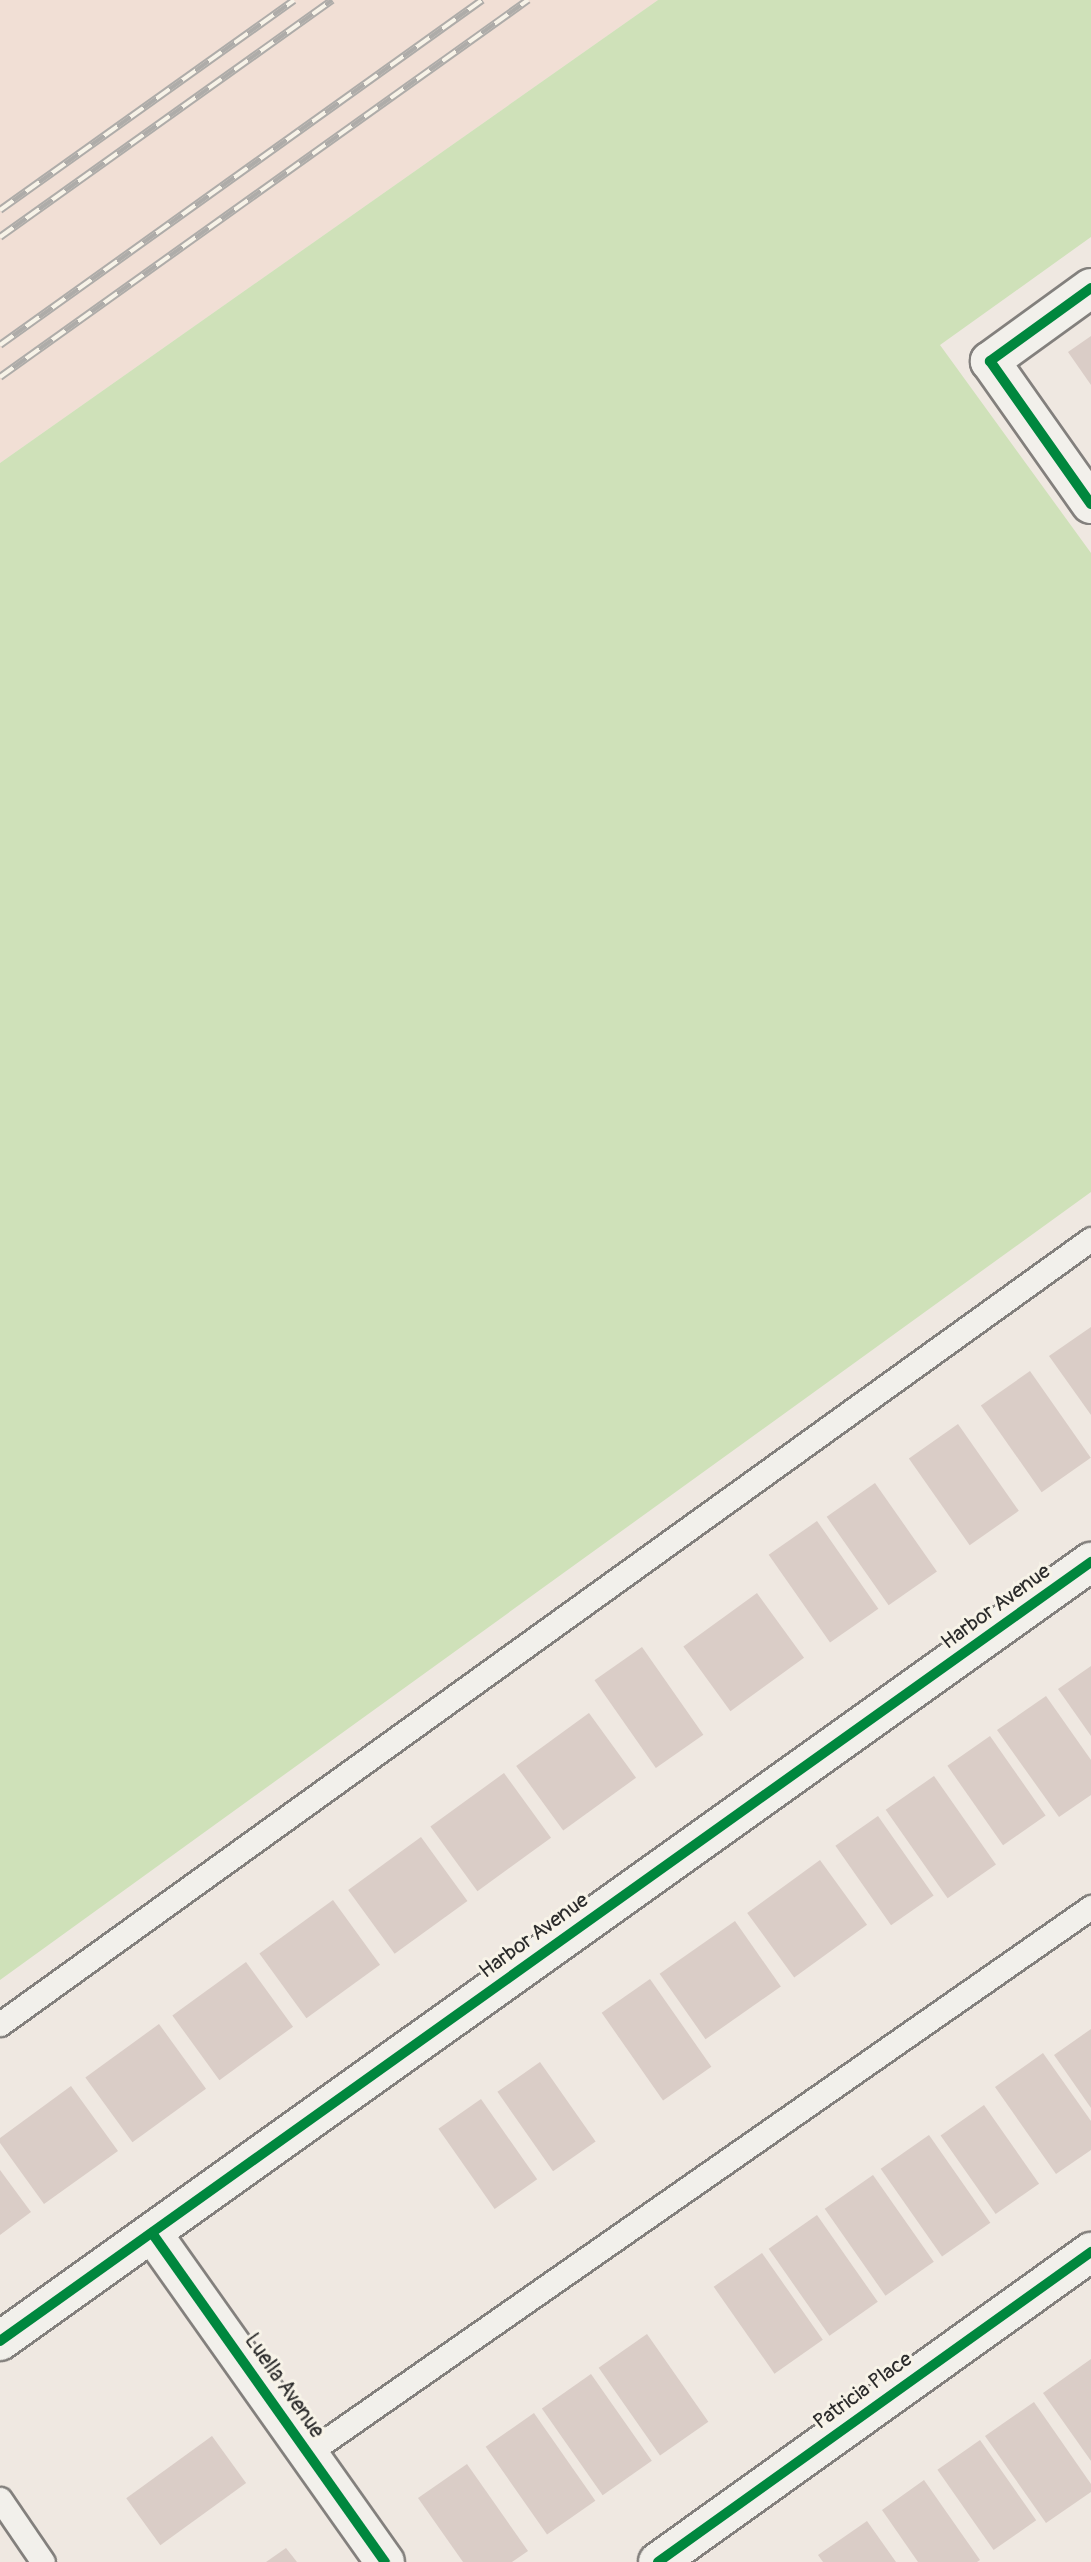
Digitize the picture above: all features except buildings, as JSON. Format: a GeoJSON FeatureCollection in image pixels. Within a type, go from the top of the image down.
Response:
{"type":"FeatureCollection","features":[{"type":"Feature","properties":{"kind":"street"},"geometry":{"type":"LineString","coordinates":[[1091,288],[990,361],[1091,504]]}},
{"type":"Feature","properties":{"kind":"street","name":"Harbor Avenue"},"geometry":{"type":"LineString","coordinates":[[0,2341],[1091,1562]]}},
{"type":"Feature","properties":{"kind":"street","name":"Luella Avenue"},"geometry":{"type":"LineString","coordinates":[[152,2233],[384,2562]]}},
{"type":"Feature","properties":{"kind":"street","name":"Patricia Place"},"geometry":{"type":"LineString","coordinates":[[658,2562],[1091,2252]]}},
{"type":"Feature","properties":{"kind":"lane"},"geometry":{"type":"LineString","coordinates":[[0,2024],[1091,1239]]}},
{"type":"Feature","properties":{"kind":"lane"},"geometry":{"type":"LineString","coordinates":[[308,2453],[1091,1907]]}},
{"type":"Feature","properties":{"kind":"lane"},"geometry":{"type":"LineString","coordinates":[[0,2499],[43,2562]]}},
{"type":"Feature","properties":{"kind":"shaded area"},"geometry":{"type":"Polygon","coordinates":[[[0,0],[658,0],[0,463],[0,0]]]}},
{"type":"Feature","properties":{"kind":"green space"},"geometry":{"type":"Polygon","coordinates":[[[658,0],[1091,0],[1091,237],[940,345],[1091,553],[1091,1192],[0,1980],[0,463],[658,0]]]}},
{"type":"Feature","properties":{"kind":"railway"},"geometry":{"type":"LineString","coordinates":[[0,210],[294,0]]}},
{"type":"Feature","properties":{"kind":"railway"},"geometry":{"type":"LineString","coordinates":[[0,237],[332,0]]}},
{"type":"Feature","properties":{"kind":"railway"},"geometry":{"type":"LineString","coordinates":[[0,345],[482,0]]}},
{"type":"Feature","properties":{"kind":"railway"},"geometry":{"type":"LineString","coordinates":[[0,377],[528,0]]}},
{"type":"Feature","properties":{"kind":"cycle path"},"geometry":{"type":"LineString","coordinates":[[1091,288],[990,361],[1091,504]]}},
{"type":"Feature","properties":{"kind":"cycle path"},"geometry":{"type":"LineString","coordinates":[[0,2341],[1091,1562]]}},
{"type":"Feature","properties":{"kind":"cycle path"},"geometry":{"type":"LineString","coordinates":[[152,2233],[385,2562]]}},
{"type":"Feature","properties":{"kind":"cycle path"},"geometry":{"type":"LineString","coordinates":[[658,2562],[1091,2252]]}}]}
